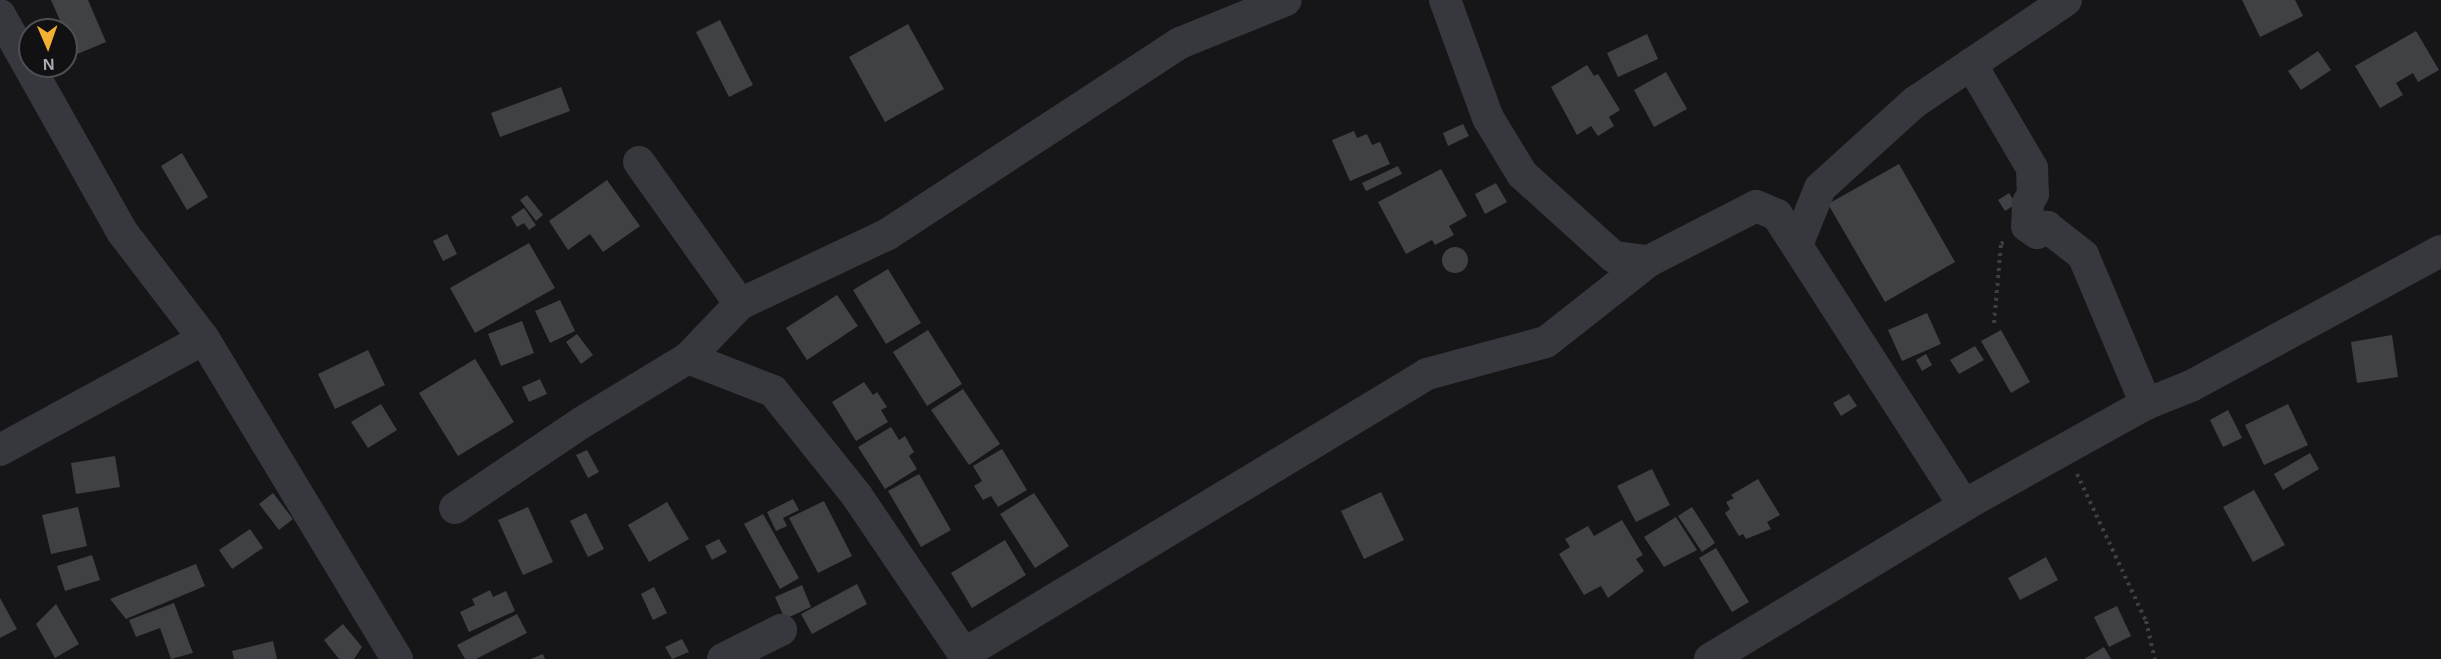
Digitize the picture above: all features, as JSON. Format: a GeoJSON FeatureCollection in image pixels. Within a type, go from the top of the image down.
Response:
{"type":"FeatureCollection","features":[{"type":"Feature","properties":{"kind":"street"},"geometry":{"type":"LineString","coordinates":[[455,508],[581,423],[688,358],[740,304],[888,234],[1180,43],[1286,0]]}},
{"type":"Feature","properties":{"kind":"street"},"geometry":{"type":"LineString","coordinates":[[1445,0],[1488,118],[1522,174],[1614,258],[1649,261]]}},
{"type":"Feature","properties":{"kind":"street"},"geometry":{"type":"LineString","coordinates":[[1797,245],[1820,188],[1915,102],[2066,0]]}},
{"type":"Feature","properties":{"kind":"street"},"geometry":{"type":"LineString","coordinates":[[0,15],[123,234],[204,339],[397,659]]}},
{"type":"Feature","properties":{"kind":"street"},"geometry":{"type":"LineString","coordinates":[[1971,63],[2032,168],[2033,195],[2028,203],[2026,226],[2037,233],[2047,226],[2083,255],[2146,404]]}},
{"type":"Feature","properties":{"kind":"street"},"geometry":{"type":"LineString","coordinates":[[639,162],[740,304]]}},
{"type":"Feature","properties":{"kind":"street"},"geometry":{"type":"LineString","coordinates":[[688,358],[773,391],[857,496],[965,656],[1427,374],[1546,342],[1649,261],[1756,206],[1778,215],[1964,505]]}},
{"type":"Feature","properties":{"kind":"street"},"geometry":{"type":"LineString","coordinates":[[1710,659],[1964,505],[2146,404],[2191,386],[2441,251]]}},
{"type":"Feature","properties":{"kind":"street"},"geometry":{"type":"LineString","coordinates":[[0,450],[204,339]]}},
{"type":"Feature","properties":{"kind":"street"},"geometry":{"type":"LineString","coordinates":[[723,659],[781,630]]}},
{"type":"Feature","properties":{"kind":"path"},"geometry":{"type":"LineString","coordinates":[[1994,323],[2001,244],[2026,226]]}},
{"type":"Feature","properties":{"kind":"path"},"geometry":{"type":"LineString","coordinates":[[2065,449],[2146,621],[2155,659]]}},
{"type":"Feature","properties":{"kind":"building"},"geometry":{"type":"Polygon","coordinates":[[[51,0],[88,0],[106,42],[78,54],[78,18],[59,18],[51,0]]]}},
{"type":"Feature","properties":{"kind":"building"},"geometry":{"type":"Polygon","coordinates":[[[2242,0],[2295,0],[2303,16],[2260,37],[2242,0]]]}},
{"type":"Feature","properties":{"kind":"building"},"geometry":{"type":"Polygon","coordinates":[[[720,20],[753,85],[729,97],[696,32],[720,20]]]}},
{"type":"Feature","properties":{"kind":"building"},"geometry":{"type":"Polygon","coordinates":[[[908,24],[944,89],[885,122],[849,57],[908,24]]]}},
{"type":"Feature","properties":{"kind":"building"},"geometry":{"type":"Polygon","coordinates":[[[2416,31],[2439,70],[2418,82],[2413,73],[2396,83],[2403,95],[2380,108],[2355,66],[2416,31]]]}},
{"type":"Feature","properties":{"kind":"building"},"geometry":{"type":"Polygon","coordinates":[[[1647,34],[1658,59],[1618,77],[1607,53],[1647,34]]]}},
{"type":"Feature","properties":{"kind":"building"},"geometry":{"type":"Polygon","coordinates":[[[2318,51],[2331,70],[2301,90],[2288,71],[2318,51]]]}},
{"type":"Feature","properties":{"kind":"building"},"geometry":{"type":"Polygon","coordinates":[[[1587,65],[1594,76],[1598,74],[1620,110],[1609,117],[1614,126],[1598,136],[1591,126],[1577,135],[1551,87],[1587,65]]]}},
{"type":"Feature","properties":{"kind":"building"},"geometry":{"type":"Polygon","coordinates":[[[1666,72],[1687,109],[1654,127],[1634,90],[1666,72]]]}},
{"type":"Feature","properties":{"kind":"building"},"geometry":{"type":"Polygon","coordinates":[[[561,87],[570,111],[500,137],[491,113],[561,87]]]}},
{"type":"Feature","properties":{"kind":"building"},"geometry":{"type":"Polygon","coordinates":[[[1463,124],[1469,136],[1448,146],[1443,133],[1463,124]]]}},
{"type":"Feature","properties":{"kind":"building"},"geometry":{"type":"Polygon","coordinates":[[[1354,131],[1357,138],[1367,134],[1372,145],[1380,142],[1390,164],[1350,181],[1332,140],[1354,131]]]}},
{"type":"Feature","properties":{"kind":"building"},"geometry":{"type":"Polygon","coordinates":[[[182,153],[208,197],[187,210],[161,166],[182,153]]]}},
{"type":"Feature","properties":{"kind":"building"},"geometry":{"type":"Polygon","coordinates":[[[1899,164],[1955,262],[1885,302],[1828,204],[1899,164]]]}},
{"type":"Feature","properties":{"kind":"building"},"geometry":{"type":"Polygon","coordinates":[[[1398,166],[1402,174],[1366,191],[1362,183],[1398,166]]]}},
{"type":"Feature","properties":{"kind":"building"},"geometry":{"type":"Polygon","coordinates":[[[1441,169],[1467,216],[1449,226],[1454,235],[1435,245],[1432,240],[1406,254],[1378,202],[1441,169]]]}},
{"type":"Feature","properties":{"kind":"building"},"geometry":{"type":"Polygon","coordinates":[[[607,180],[640,226],[603,252],[590,234],[568,250],[549,221],[607,180]]]}},
{"type":"Feature","properties":{"kind":"building"},"geometry":{"type":"Polygon","coordinates":[[[1496,183],[1507,202],[1485,214],[1475,194],[1496,183]]]}},
{"type":"Feature","properties":{"kind":"building"},"geometry":{"type":"Polygon","coordinates":[[[2009,193],[2016,204],[2005,211],[1998,200],[2009,193]]]}},
{"type":"Feature","properties":{"kind":"building"},"geometry":{"type":"Polygon","coordinates":[[[527,195],[543,215],[536,221],[520,200],[527,195]]]}},
{"type":"Feature","properties":{"kind":"building"},"geometry":{"type":"Polygon","coordinates":[[[524,208],[536,225],[529,230],[524,223],[517,227],[511,217],[524,208]]]}},
{"type":"Feature","properties":{"kind":"building"},"geometry":{"type":"Polygon","coordinates":[[[447,234],[457,254],[443,261],[433,241],[447,234]]]}},
{"type":"Feature","properties":{"kind":"building"},"geometry":{"type":"Polygon","coordinates":[[[529,243],[555,288],[475,333],[450,288],[529,243]]]}},
{"type":"Feature","properties":{"kind":"building"},"geometry":{"type":"Polygon","coordinates":[[[1455,247],[1464,251],[1468,260],[1464,269],[1455,273],[1446,269],[1442,260],[1446,251],[1455,247]]]}},
{"type":"Feature","properties":{"kind":"building"},"geometry":{"type":"Polygon","coordinates":[[[888,269],[921,323],[886,344],[853,290],[888,269]]]}},
{"type":"Feature","properties":{"kind":"building"},"geometry":{"type":"Polygon","coordinates":[[[837,295],[858,326],[807,360],[786,328],[837,295]]]}},
{"type":"Feature","properties":{"kind":"building"},"geometry":{"type":"Polygon","coordinates":[[[560,300],[575,331],[550,343],[535,311],[560,300]]]}},
{"type":"Feature","properties":{"kind":"building"},"geometry":{"type":"Polygon","coordinates":[[[1927,313],[1941,344],[1902,361],[1888,330],[1927,313]]]}},
{"type":"Feature","properties":{"kind":"building"},"geometry":{"type":"Polygon","coordinates":[[[522,321],[534,353],[501,366],[488,334],[522,321]]]}},
{"type":"Feature","properties":{"kind":"building"},"geometry":{"type":"Polygon","coordinates":[[[928,330],[962,384],[927,406],[893,352],[928,330]]]}},
{"type":"Feature","properties":{"kind":"building"},"geometry":{"type":"Polygon","coordinates":[[[2001,330],[2030,382],[2011,393],[1981,341],[2001,330]]]}},
{"type":"Feature","properties":{"kind":"building"},"geometry":{"type":"Polygon","coordinates":[[[577,334],[593,355],[581,364],[566,342],[577,334]]]}},
{"type":"Feature","properties":{"kind":"building"},"geometry":{"type":"Polygon","coordinates":[[[2392,335],[2398,377],[2357,383],[2351,342],[2392,335]]]}},
{"type":"Feature","properties":{"kind":"building"},"geometry":{"type":"Polygon","coordinates":[[[1975,346],[1984,360],[1959,374],[1950,360],[1975,346]]]}},
{"type":"Feature","properties":{"kind":"building"},"geometry":{"type":"Polygon","coordinates":[[[368,350],[385,385],[335,409],[318,374],[368,350]]]}},
{"type":"Feature","properties":{"kind":"building"},"geometry":{"type":"Polygon","coordinates":[[[1926,354],[1932,365],[1922,371],[1916,360],[1926,354]]]}},
{"type":"Feature","properties":{"kind":"building"},"geometry":{"type":"Polygon","coordinates":[[[475,359],[514,422],[458,456],[419,393],[475,359]]]}},
{"type":"Feature","properties":{"kind":"building"},"geometry":{"type":"Polygon","coordinates":[[[540,379],[547,394],[529,402],[522,387],[540,379]]]}},
{"type":"Feature","properties":{"kind":"building"},"geometry":{"type":"Polygon","coordinates":[[[864,382],[873,395],[877,392],[887,407],[881,410],[888,422],[856,441],[832,402],[864,382]]]}},
{"type":"Feature","properties":{"kind":"building"},"geometry":{"type":"Polygon","coordinates":[[[963,389],[1000,444],[969,465],[931,410],[963,389]]]}},
{"type":"Feature","properties":{"kind":"building"},"geometry":{"type":"Polygon","coordinates":[[[1849,394],[1857,406],[1841,416],[1833,403],[1849,394]]]}},
{"type":"Feature","properties":{"kind":"building"},"geometry":{"type":"Polygon","coordinates":[[[381,404],[397,430],[368,448],[351,422],[381,404]]]}},
{"type":"Feature","properties":{"kind":"building"},"geometry":{"type":"Polygon","coordinates":[[[2288,404],[2308,445],[2264,465],[2245,425],[2288,404]]]}},
{"type":"Feature","properties":{"kind":"building"},"geometry":{"type":"Polygon","coordinates":[[[2228,410],[2242,438],[2223,447],[2210,420],[2228,410]]]}},
{"type":"Feature","properties":{"kind":"building"},"geometry":{"type":"Polygon","coordinates":[[[891,427],[899,440],[905,436],[914,452],[909,456],[917,469],[885,489],[858,447],[891,427]]]}},
{"type":"Feature","properties":{"kind":"building"},"geometry":{"type":"Polygon","coordinates":[[[1002,449],[1027,490],[998,507],[991,496],[983,500],[974,486],[982,481],[973,466],[1002,449]]]}},
{"type":"Feature","properties":{"kind":"building"},"geometry":{"type":"Polygon","coordinates":[[[587,450],[599,472],[588,478],[576,455],[587,450]]]}},
{"type":"Feature","properties":{"kind":"building"},"geometry":{"type":"Polygon","coordinates":[[[2310,453],[2319,469],[2283,490],[2274,474],[2310,453]]]}},
{"type":"Feature","properties":{"kind":"building"},"geometry":{"type":"Polygon","coordinates":[[[115,456],[120,487],[76,494],[71,463],[115,456]]]}},
{"type":"Feature","properties":{"kind":"building"},"geometry":{"type":"Polygon","coordinates":[[[1652,469],[1670,505],[1636,522],[1617,486],[1652,469]]]}},
{"type":"Feature","properties":{"kind":"building"},"geometry":{"type":"Polygon","coordinates":[[[919,474],[951,530],[921,547],[888,491],[919,474]]]}},
{"type":"Feature","properties":{"kind":"building"},"geometry":{"type":"Polygon","coordinates":[[[1758,479],[1780,515],[1767,522],[1771,529],[1746,539],[1743,534],[1739,536],[1725,513],[1730,509],[1726,502],[1734,498],[1731,495],[1758,479]]]}},
{"type":"Feature","properties":{"kind":"building"},"geometry":{"type":"Polygon","coordinates":[[[2254,490],[2285,545],[2253,562],[2223,507],[2254,490]]]}},
{"type":"Feature","properties":{"kind":"building"},"geometry":{"type":"Polygon","coordinates":[[[1381,492],[1404,540],[1364,559],[1341,511],[1381,492]]]}},
{"type":"Feature","properties":{"kind":"building"},"geometry":{"type":"Polygon","coordinates":[[[273,493],[293,519],[279,530],[259,504],[273,493]]]}},
{"type":"Feature","properties":{"kind":"building"},"geometry":{"type":"Polygon","coordinates":[[[1034,493],[1069,546],[1035,568],[1000,514],[1034,493]]]}},
{"type":"Feature","properties":{"kind":"building"},"geometry":{"type":"Polygon","coordinates":[[[793,499],[799,510],[783,518],[787,526],[776,531],[767,512],[793,499]]]}},
{"type":"Feature","properties":{"kind":"building"},"geometry":{"type":"Polygon","coordinates":[[[824,501],[852,556],[818,573],[789,518],[824,501]]]}},
{"type":"Feature","properties":{"kind":"building"},"geometry":{"type":"Polygon","coordinates":[[[667,502],[689,539],[649,562],[628,525],[667,502]]]}},
{"type":"Feature","properties":{"kind":"building"},"geometry":{"type":"Polygon","coordinates":[[[78,507],[87,546],[51,554],[42,515],[78,507]]]}},
{"type":"Feature","properties":{"kind":"building"},"geometry":{"type":"Polygon","coordinates":[[[528,507],[553,562],[523,575],[498,520],[528,507]]]}},
{"type":"Feature","properties":{"kind":"building"},"geometry":{"type":"Polygon","coordinates":[[[1692,507],[1715,543],[1702,552],[1678,516],[1692,507]]]}},
{"type":"Feature","properties":{"kind":"building"},"geometry":{"type":"Polygon","coordinates":[[[586,513],[604,549],[588,557],[570,521],[586,513]]]}},
{"type":"Feature","properties":{"kind":"building"},"geometry":{"type":"Polygon","coordinates":[[[763,514],[799,578],[780,589],[744,524],[763,514]]]}},
{"type":"Feature","properties":{"kind":"building"},"geometry":{"type":"Polygon","coordinates":[[[1676,517],[1697,550],[1664,567],[1644,537],[1676,517]]]}},
{"type":"Feature","properties":{"kind":"building"},"geometry":{"type":"Polygon","coordinates":[[[1622,520],[1643,555],[1636,559],[1644,571],[1608,598],[1601,586],[1584,595],[1559,554],[1570,547],[1565,539],[1588,526],[1594,536],[1622,520]]]}},
{"type":"Feature","properties":{"kind":"building"},"geometry":{"type":"Polygon","coordinates":[[[250,529],[263,548],[232,569],[219,550],[250,529]]]}},
{"type":"Feature","properties":{"kind":"building"},"geometry":{"type":"Polygon","coordinates":[[[719,539],[727,552],[712,560],[705,546],[719,539]]]}},
{"type":"Feature","properties":{"kind":"building"},"geometry":{"type":"Polygon","coordinates":[[[1005,540],[1026,575],[972,608],[951,573],[1005,540]]]}},
{"type":"Feature","properties":{"kind":"building"},"geometry":{"type":"Polygon","coordinates":[[[1716,548],[1749,602],[1732,612],[1699,558],[1716,548]]]}},
{"type":"Feature","properties":{"kind":"building"},"geometry":{"type":"Polygon","coordinates":[[[92,555],[100,580],[65,591],[57,566],[92,555]]]}},
{"type":"Feature","properties":{"kind":"building"},"geometry":{"type":"Polygon","coordinates":[[[2046,557],[2058,580],[2020,600],[2008,578],[2046,557]]]}},
{"type":"Feature","properties":{"kind":"building"},"geometry":{"type":"Polygon","coordinates":[[[196,564],[205,586],[126,619],[110,599],[196,564]]]}},
{"type":"Feature","properties":{"kind":"building"},"geometry":{"type":"Polygon","coordinates":[[[857,584],[867,604],[812,634],[801,614],[857,584]]]}},
{"type":"Feature","properties":{"kind":"building"},"geometry":{"type":"Polygon","coordinates":[[[802,585],[811,607],[785,619],[775,597],[802,585]]]}},
{"type":"Feature","properties":{"kind":"building"},"geometry":{"type":"Polygon","coordinates":[[[654,587],[667,613],[653,620],[641,594],[654,587]]]}},
{"type":"Feature","properties":{"kind":"building"},"geometry":{"type":"Polygon","coordinates":[[[490,590],[493,597],[506,591],[515,611],[469,632],[460,612],[475,605],[472,599],[490,590]]]}},
{"type":"Feature","properties":{"kind":"building"},"geometry":{"type":"Polygon","coordinates":[[[0,598],[17,629],[0,638],[0,598]]]}},
{"type":"Feature","properties":{"kind":"building"},"geometry":{"type":"Polygon","coordinates":[[[174,603],[193,653],[171,659],[160,628],[136,637],[129,620],[174,603]]]}},
{"type":"Feature","properties":{"kind":"building"},"geometry":{"type":"Polygon","coordinates":[[[56,604],[79,644],[55,658],[36,624],[56,604]]]}},
{"type":"Feature","properties":{"kind":"building"},"geometry":{"type":"Polygon","coordinates":[[[2117,606],[2131,636],[2109,647],[2094,617],[2117,606]]]}},
{"type":"Feature","properties":{"kind":"building"},"geometry":{"type":"Polygon","coordinates":[[[517,614],[527,633],[476,659],[465,659],[457,645],[517,614]]]}},
{"type":"Feature","properties":{"kind":"building"},"geometry":{"type":"Polygon","coordinates":[[[343,624],[362,647],[354,659],[339,659],[324,640],[343,624]]]}},
{"type":"Feature","properties":{"kind":"building"},"geometry":{"type":"Polygon","coordinates":[[[682,639],[689,652],[672,659],[665,647],[682,639]]]}},
{"type":"Feature","properties":{"kind":"building"},"geometry":{"type":"Polygon","coordinates":[[[273,641],[277,659],[234,659],[232,651],[273,641]]]}},
{"type":"Feature","properties":{"kind":"building"},"geometry":{"type":"Polygon","coordinates":[[[2104,647],[2111,659],[2084,659],[2104,647]]]}},
{"type":"Feature","properties":{"kind":"building"},"geometry":{"type":"Polygon","coordinates":[[[543,654],[545,659],[531,659],[543,654]]]}}]}
